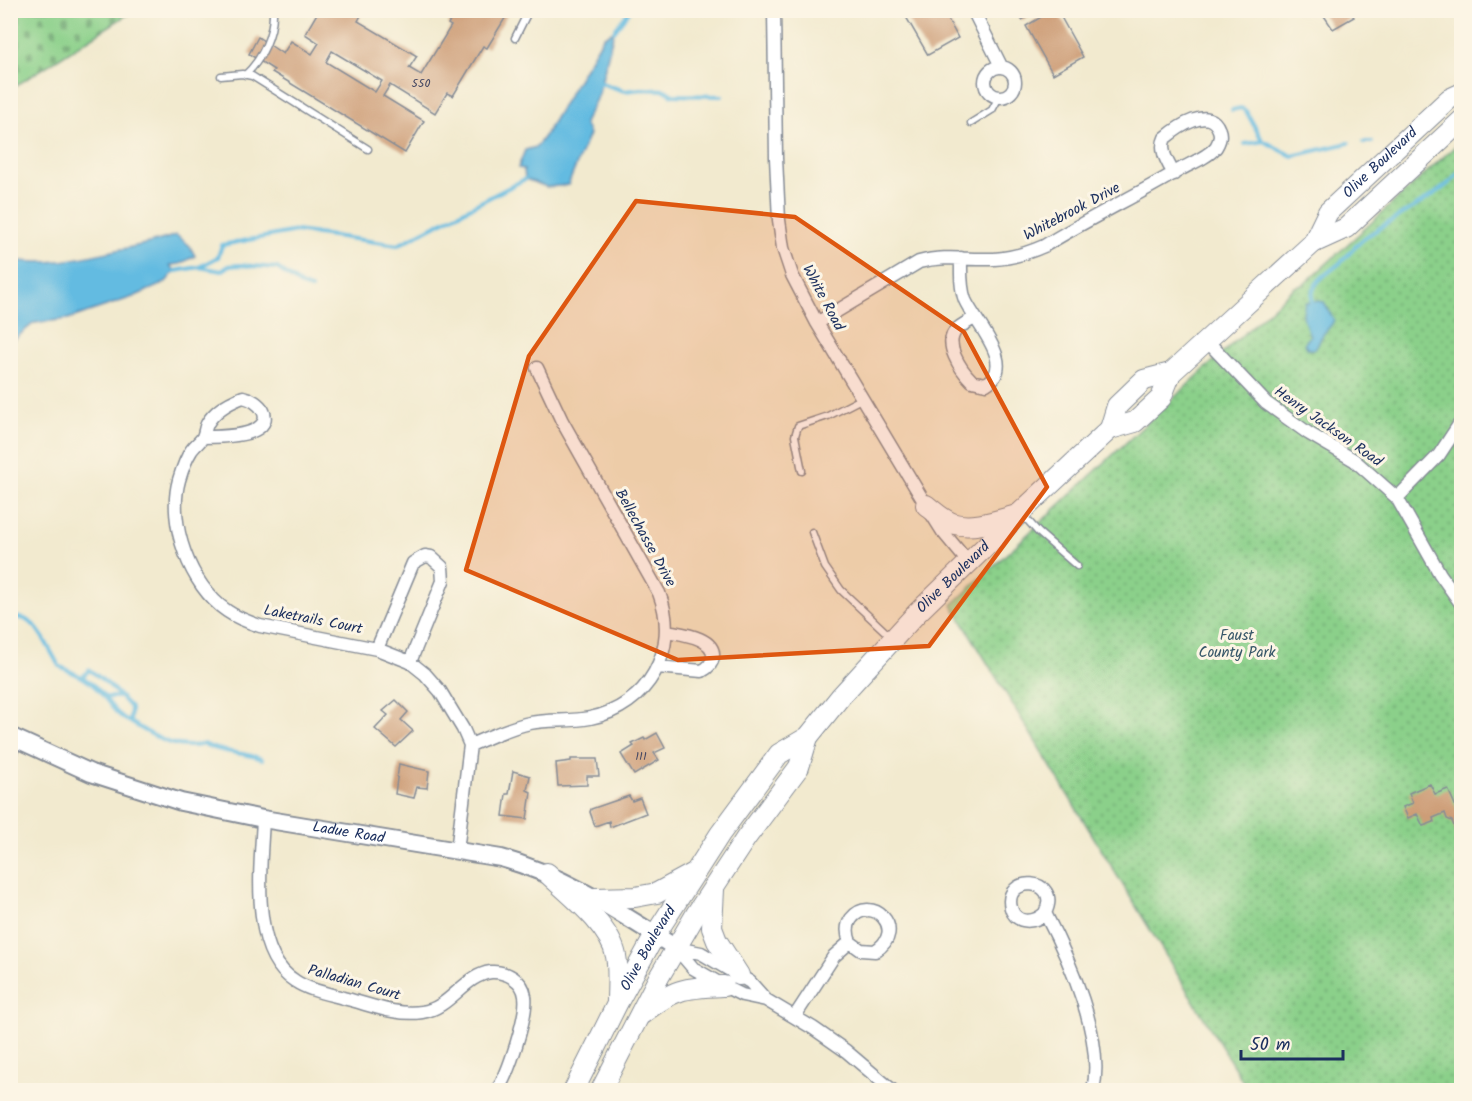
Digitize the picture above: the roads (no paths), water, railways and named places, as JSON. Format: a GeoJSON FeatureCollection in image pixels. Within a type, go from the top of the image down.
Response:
{"type":"FeatureCollection","features":[{"type":"Feature","properties":{"kind":"main road","name":"Olive Boulevard"},"geometry":{"type":"LineString","coordinates":[[1313,243],[1328,212],[1449,99],[1461,93]]}},
{"type":"Feature","properties":{"kind":"main road","name":"Olive Boulevard"},"geometry":{"type":"LineString","coordinates":[[574,1090],[655,935],[694,873],[779,754],[808,737],[893,638],[968,562],[1110,429],[1135,422],[1161,398],[1172,373],[1313,243],[1346,228],[1461,120]]}},
{"type":"Feature","properties":{"kind":"main road"},"geometry":{"type":"LineString","coordinates":[[926,505],[940,516],[956,524],[977,524],[1019,514]]}},
{"type":"Feature","properties":{"kind":"main road","name":"Olive Boulevard"},"geometry":{"type":"LineString","coordinates":[[601,1090],[637,1017],[676,948],[714,886],[799,766],[808,737]]}},
{"type":"Feature","properties":{"kind":"main road","name":"Ladue Road"},"geometry":{"type":"LineString","coordinates":[[13,743],[113,781],[181,802],[263,819],[501,858],[547,873],[596,898],[676,948]]}},
{"type":"Feature","properties":{"kind":"main road"},"geometry":{"type":"LineString","coordinates":[[547,873],[599,924],[610,940],[616,955],[617,1004]]}},
{"type":"Feature","properties":{"kind":"main road"},"geometry":{"type":"LineString","coordinates":[[596,898],[635,897],[657,893],[694,873]]}},
{"type":"Feature","properties":{"kind":"main road"},"geometry":{"type":"LineString","coordinates":[[637,1017],[661,999],[675,992],[731,981],[712,927],[714,886]]}},
{"type":"Feature","properties":{"kind":"street","name":"White Road"},"geometry":{"type":"LineString","coordinates":[[774,10],[774,107],[779,220],[783,248],[792,275],[817,323],[926,505],[943,532],[968,562]]}},
{"type":"Feature","properties":{"kind":"street"},"geometry":{"type":"LineString","coordinates":[[973,10],[1001,66]]}},
{"type":"Feature","properties":{"kind":"street"},"geometry":{"type":"LineString","coordinates":[[1001,66],[1011,70],[1016,85],[1010,94],[999,97],[987,90],[985,81],[992,69],[1001,66]]}},
{"type":"Feature","properties":{"kind":"street","name":"Whitebrook Drive"},"geometry":{"type":"LineString","coordinates":[[817,323],[919,262],[934,258],[994,259],[1028,253],[1174,174],[1215,147],[1220,135],[1218,126],[1214,122],[1206,118],[1195,120],[1163,141],[1164,151],[1174,174]]}},
{"type":"Feature","properties":{"kind":"street"},"geometry":{"type":"LineString","coordinates":[[961,258],[964,298],[998,356],[1000,364],[996,377],[986,384],[972,381],[951,348],[951,340],[957,329],[975,318]]}},
{"type":"Feature","properties":{"kind":"street","name":"Henry Jackson Road"},"geometry":{"type":"LineString","coordinates":[[1207,341],[1266,403],[1308,433],[1354,460],[1397,498],[1440,574],[1461,605]]}},
{"type":"Feature","properties":{"kind":"street","name":"Bellechasse Drive"},"geometry":{"type":"LineString","coordinates":[[470,745],[528,724],[549,720],[589,719],[624,706],[641,692],[657,667],[667,631],[665,609],[659,593],[562,421],[537,368]]}},
{"type":"Feature","properties":{"kind":"street","name":"Laketrails Court"},"geometry":{"type":"LineString","coordinates":[[203,437],[218,437],[255,430],[264,418],[263,408],[255,400],[243,397],[234,400],[216,413],[207,423],[203,437],[191,451],[178,483],[176,503],[180,542],[189,563],[212,599],[226,611],[260,626],[377,649],[410,662],[425,674],[440,692],[470,745]]}},
{"type":"Feature","properties":{"kind":"street"},"geometry":{"type":"LineString","coordinates":[[1397,498],[1439,455],[1461,420]]}},
{"type":"Feature","properties":{"kind":"street","name":"Laketrails Court"},"geometry":{"type":"LineString","coordinates":[[377,649],[413,563],[425,556],[431,557],[442,567],[443,581],[410,662]]}},
{"type":"Feature","properties":{"kind":"street"},"geometry":{"type":"LineString","coordinates":[[657,667],[702,671],[711,664],[713,659],[712,649],[704,641],[667,631]]}},
{"type":"Feature","properties":{"kind":"street"},"geometry":{"type":"LineString","coordinates":[[457,851],[470,745]]}},
{"type":"Feature","properties":{"kind":"street","name":"Palladian Court"},"geometry":{"type":"LineString","coordinates":[[263,819],[260,867],[263,927],[274,957],[284,972],[295,981],[315,990],[392,1011],[408,1013],[435,1009],[447,1002],[466,983],[477,976],[500,972],[511,975],[519,983],[525,993],[526,1007],[508,1069],[497,1090]]}},
{"type":"Feature","properties":{"kind":"street"},"geometry":{"type":"LineString","coordinates":[[1045,913],[1057,935],[1093,1035],[1096,1065],[1093,1090]]}},
{"type":"Feature","properties":{"kind":"street"},"geometry":{"type":"LineString","coordinates":[[795,1016],[834,956],[850,942]]}},
{"type":"Feature","properties":{"kind":"street"},"geometry":{"type":"LineString","coordinates":[[676,948],[701,953],[731,981],[742,995],[766,1000],[795,1016],[846,1051],[892,1090]]}},
{"type":"Feature","properties":{"kind":"street"},"geometry":{"type":"LineString","coordinates":[[676,948],[693,968],[731,981],[750,982],[766,1000]]}},
{"type":"Feature","properties":{"kind":"lane"},"geometry":{"type":"LineString","coordinates":[[245,75],[270,38],[273,10]]}},
{"type":"Feature","properties":{"kind":"lane"},"geometry":{"type":"LineString","coordinates":[[515,38],[529,10]]}},
{"type":"Feature","properties":{"kind":"lane"},"geometry":{"type":"LineString","coordinates":[[221,76],[252,76],[368,149]]}},
{"type":"Feature","properties":{"kind":"lane"},"geometry":{"type":"LineString","coordinates":[[971,123],[992,110],[999,97]]}},
{"type":"Feature","properties":{"kind":"lane"},"geometry":{"type":"LineString","coordinates":[[802,471],[795,436],[798,426],[828,416],[863,398]]}},
{"type":"Feature","properties":{"kind":"lane"},"geometry":{"type":"LineString","coordinates":[[1019,514],[1077,566]]}},
{"type":"Feature","properties":{"kind":"lane"},"geometry":{"type":"LineString","coordinates":[[812,532],[825,567],[841,590],[893,638]]}},
{"type":"Feature","properties":{"kind":"water"},"geometry":{"type":"Polygon","coordinates":[[[614,31],[598,95],[584,123],[589,134],[568,185],[547,187],[525,179],[524,169],[518,168],[525,150],[536,147],[545,135],[604,36],[614,31]]]}},
{"type":"Feature","properties":{"kind":"water"},"geometry":{"type":"Polygon","coordinates":[[[176,235],[189,245],[195,256],[180,264],[170,265],[175,271],[165,283],[133,297],[68,319],[34,323],[11,342],[11,260],[41,262],[67,260],[163,240],[176,235]]]}},
{"type":"Feature","properties":{"kind":"water"},"geometry":{"type":"Polygon","coordinates":[[[1306,302],[1324,302],[1334,320],[1315,349],[1308,349],[1304,344],[1310,336],[1303,311],[1306,302]]]}},
{"type":"Feature","properties":{"kind":"waterway"},"geometry":{"type":"LineString","coordinates":[[614,31],[630,10]]}},
{"type":"Feature","properties":{"kind":"waterway"},"geometry":{"type":"LineString","coordinates":[[601,83],[625,91],[665,90],[673,95],[722,96]]}},
{"type":"Feature","properties":{"kind":"waterway"},"geometry":{"type":"LineString","coordinates":[[1232,110],[1241,108],[1246,111],[1262,140],[1292,156],[1349,143]]}},
{"type":"Feature","properties":{"kind":"waterway"},"geometry":{"type":"LineString","coordinates":[[1245,144],[1264,141]]}},
{"type":"Feature","properties":{"kind":"waterway"},"geometry":{"type":"LineString","coordinates":[[1363,142],[1372,142]]}},
{"type":"Feature","properties":{"kind":"waterway"},"geometry":{"type":"LineString","coordinates":[[1312,301],[1312,294],[1317,284],[1362,240],[1434,195],[1447,185],[1462,167]]}},
{"type":"Feature","properties":{"kind":"waterway"},"geometry":{"type":"LineString","coordinates":[[175,271],[199,267],[218,257],[222,245],[296,231],[398,245],[525,179]]}},
{"type":"Feature","properties":{"kind":"waterway"},"geometry":{"type":"LineString","coordinates":[[199,267],[222,271],[228,266],[240,265],[277,268],[301,285],[311,289]]}},
{"type":"Feature","properties":{"kind":"waterway"},"geometry":{"type":"LineString","coordinates":[[10,616],[25,619],[35,626],[59,666],[82,677],[89,670],[109,685],[131,708],[130,722],[175,744],[184,746],[204,744],[262,759]]}},
{"type":"Feature","properties":{"kind":"waterway"},"geometry":{"type":"LineString","coordinates":[[82,677],[97,688],[117,713],[130,722]]}},
{"type":"Feature","properties":{"kind":"waterway"},"geometry":{"type":"LineString","coordinates":[[106,697],[121,697]]}},
{"type":"Feature","properties":{"kind":"park label","name":"Faust County Park"},"geometry":{"type":"Point","coordinates":[1237,644]}}]}
